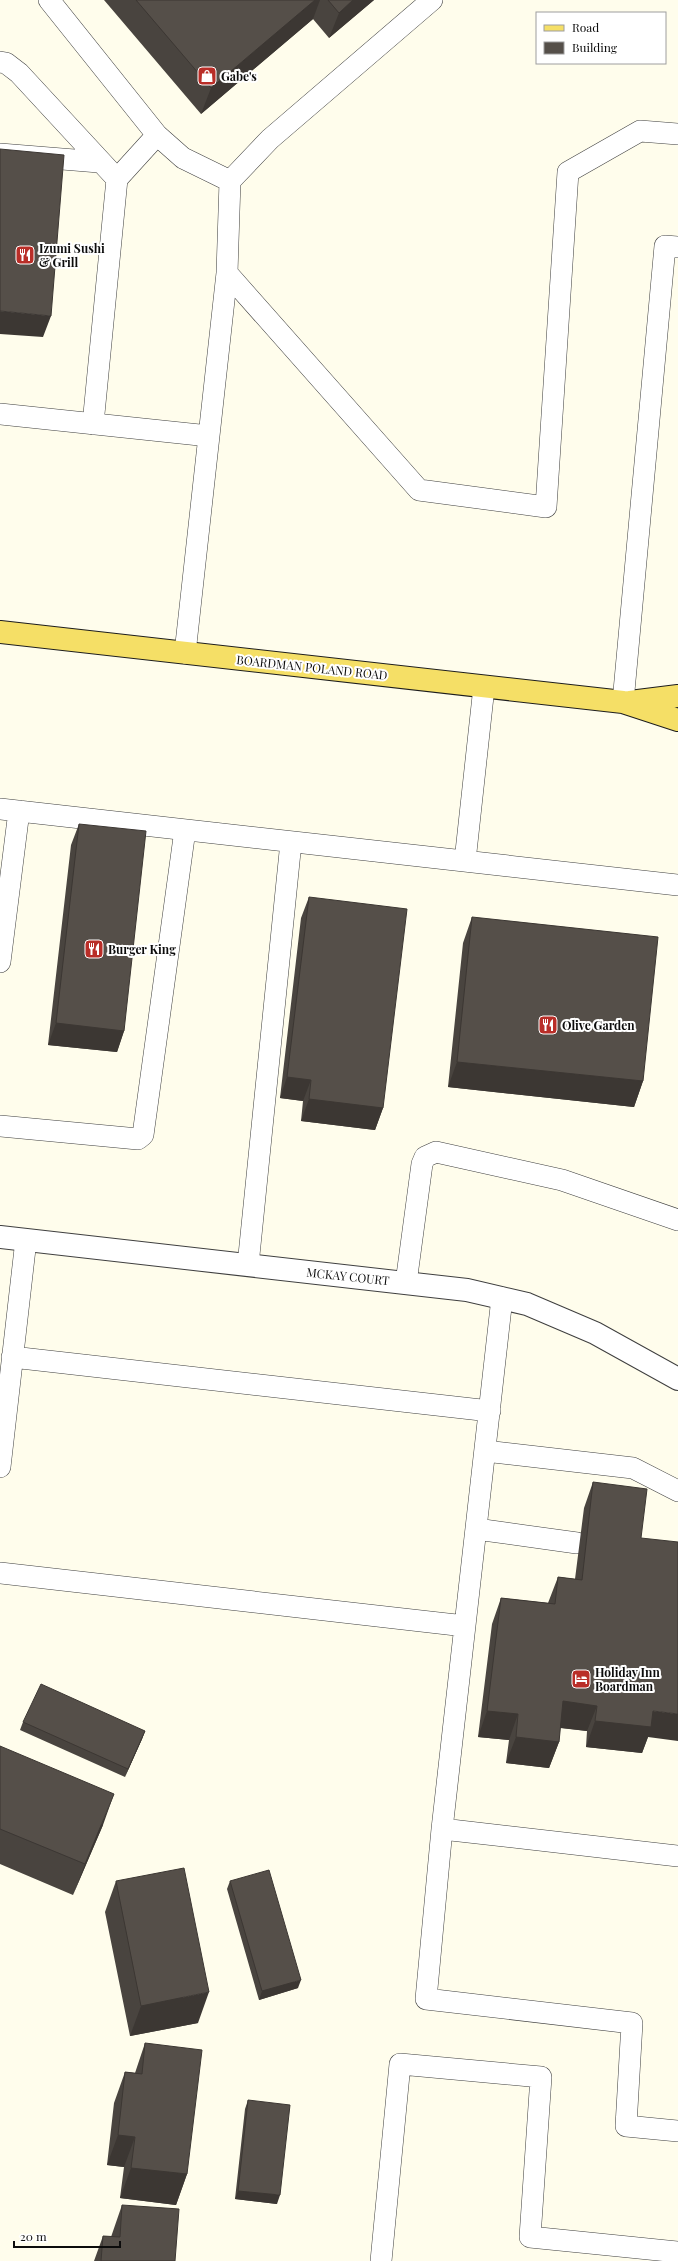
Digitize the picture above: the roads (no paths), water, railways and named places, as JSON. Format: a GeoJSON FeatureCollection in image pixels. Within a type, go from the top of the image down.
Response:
{"type":"FeatureCollection","features":[{"type":"Feature","properties":{"kind":"main road","name":"BOARDMAN POLAND ROAD"},"geometry":{"type":"LineString","coordinates":[[0,632],[623,702],[678,720]]}},
{"type":"Feature","properties":{"kind":"main road","name":"BOARDMAN POLAND ROAD"},"geometry":{"type":"LineString","coordinates":[[623,702],[678,696]]}},
{"type":"Feature","properties":{"kind":"street","name":"MCKAY COURT"},"geometry":{"type":"LineString","coordinates":[[0,1237],[467,1290],[527,1304],[595,1333],[678,1380]]}},
{"type":"Feature","properties":{"kind":"lane"},"geometry":{"type":"LineString","coordinates":[[49,0],[157,135],[184,158],[230,181]]}},
{"type":"Feature","properties":{"kind":"lane"},"geometry":{"type":"LineString","coordinates":[[186,653],[227,274],[230,181],[270,139],[432,0]]}},
{"type":"Feature","properties":{"kind":"lane"},"geometry":{"type":"LineString","coordinates":[[0,62],[6,63],[19,73],[99,162],[117,179]]}},
{"type":"Feature","properties":{"kind":"lane"},"geometry":{"type":"LineString","coordinates":[[227,274],[419,490],[546,507],[568,172],[640,131],[678,134]]}},
{"type":"Feature","properties":{"kind":"lane"},"geometry":{"type":"LineString","coordinates":[[93,424],[117,179],[157,135]]}},
{"type":"Feature","properties":{"kind":"lane"},"geometry":{"type":"LineString","coordinates":[[0,154],[99,162]]}},
{"type":"Feature","properties":{"kind":"lane"},"geometry":{"type":"LineString","coordinates":[[623,702],[665,246],[678,247]]}},
{"type":"Feature","properties":{"kind":"lane"},"geometry":{"type":"LineString","coordinates":[[0,414],[209,436]]}},
{"type":"Feature","properties":{"kind":"lane"},"geometry":{"type":"LineString","coordinates":[[465,861],[484,687]]}},
{"type":"Feature","properties":{"kind":"lane"},"geometry":{"type":"LineString","coordinates":[[0,962],[10,810],[678,885]]}},
{"type":"Feature","properties":{"kind":"lane"},"geometry":{"type":"LineString","coordinates":[[0,1126],[138,1139],[143,1135],[185,830]]}},
{"type":"Feature","properties":{"kind":"lane"},"geometry":{"type":"LineString","coordinates":[[248,1265],[291,842]]}},
{"type":"Feature","properties":{"kind":"lane"},"geometry":{"type":"LineString","coordinates":[[406,1283],[422,1164],[425,1157],[436,1152],[562,1180],[678,1220]]}},
{"type":"Feature","properties":{"kind":"lane"},"geometry":{"type":"LineString","coordinates":[[0,1467],[26,1240]]}},
{"type":"Feature","properties":{"kind":"lane"},"geometry":{"type":"LineString","coordinates":[[502,1298],[442,1829],[426,1999],[632,2024],[626,2126],[678,2131]]}},
{"type":"Feature","properties":{"kind":"lane"},"geometry":{"type":"LineString","coordinates":[[12,1357],[490,1411]]}},
{"type":"Feature","properties":{"kind":"lane"},"geometry":{"type":"LineString","coordinates":[[485,1451],[632,1468],[678,1491]]}},
{"type":"Feature","properties":{"kind":"lane"},"geometry":{"type":"LineString","coordinates":[[476,1529],[577,1543]]}},
{"type":"Feature","properties":{"kind":"lane"},"geometry":{"type":"LineString","coordinates":[[0,1573],[465,1626]]}},
{"type":"Feature","properties":{"kind":"lane"},"geometry":{"type":"LineString","coordinates":[[442,1829],[678,1856]]}},
{"type":"Feature","properties":{"kind":"lane"},"geometry":{"type":"LineString","coordinates":[[381,2261],[400,2064],[541,2077],[530,2237],[678,2252]]}},
{"type":"Feature","properties":{"kind":"place","name":"Gabe's"},"geometry":{"type":"Point","coordinates":[207,76]}},
{"type":"Feature","properties":{"kind":"place","name":"Izumi Sushi & Grill"},"geometry":{"type":"Point","coordinates":[25,255]}},
{"type":"Feature","properties":{"kind":"place","name":"Burger King"},"geometry":{"type":"Point","coordinates":[94,949]}},
{"type":"Feature","properties":{"kind":"place","name":"Olive Garden"},"geometry":{"type":"Point","coordinates":[548,1025]}},
{"type":"Feature","properties":{"kind":"place","name":"Holiday Inn Boardman"},"geometry":{"type":"Point","coordinates":[581,1679]}}]}
